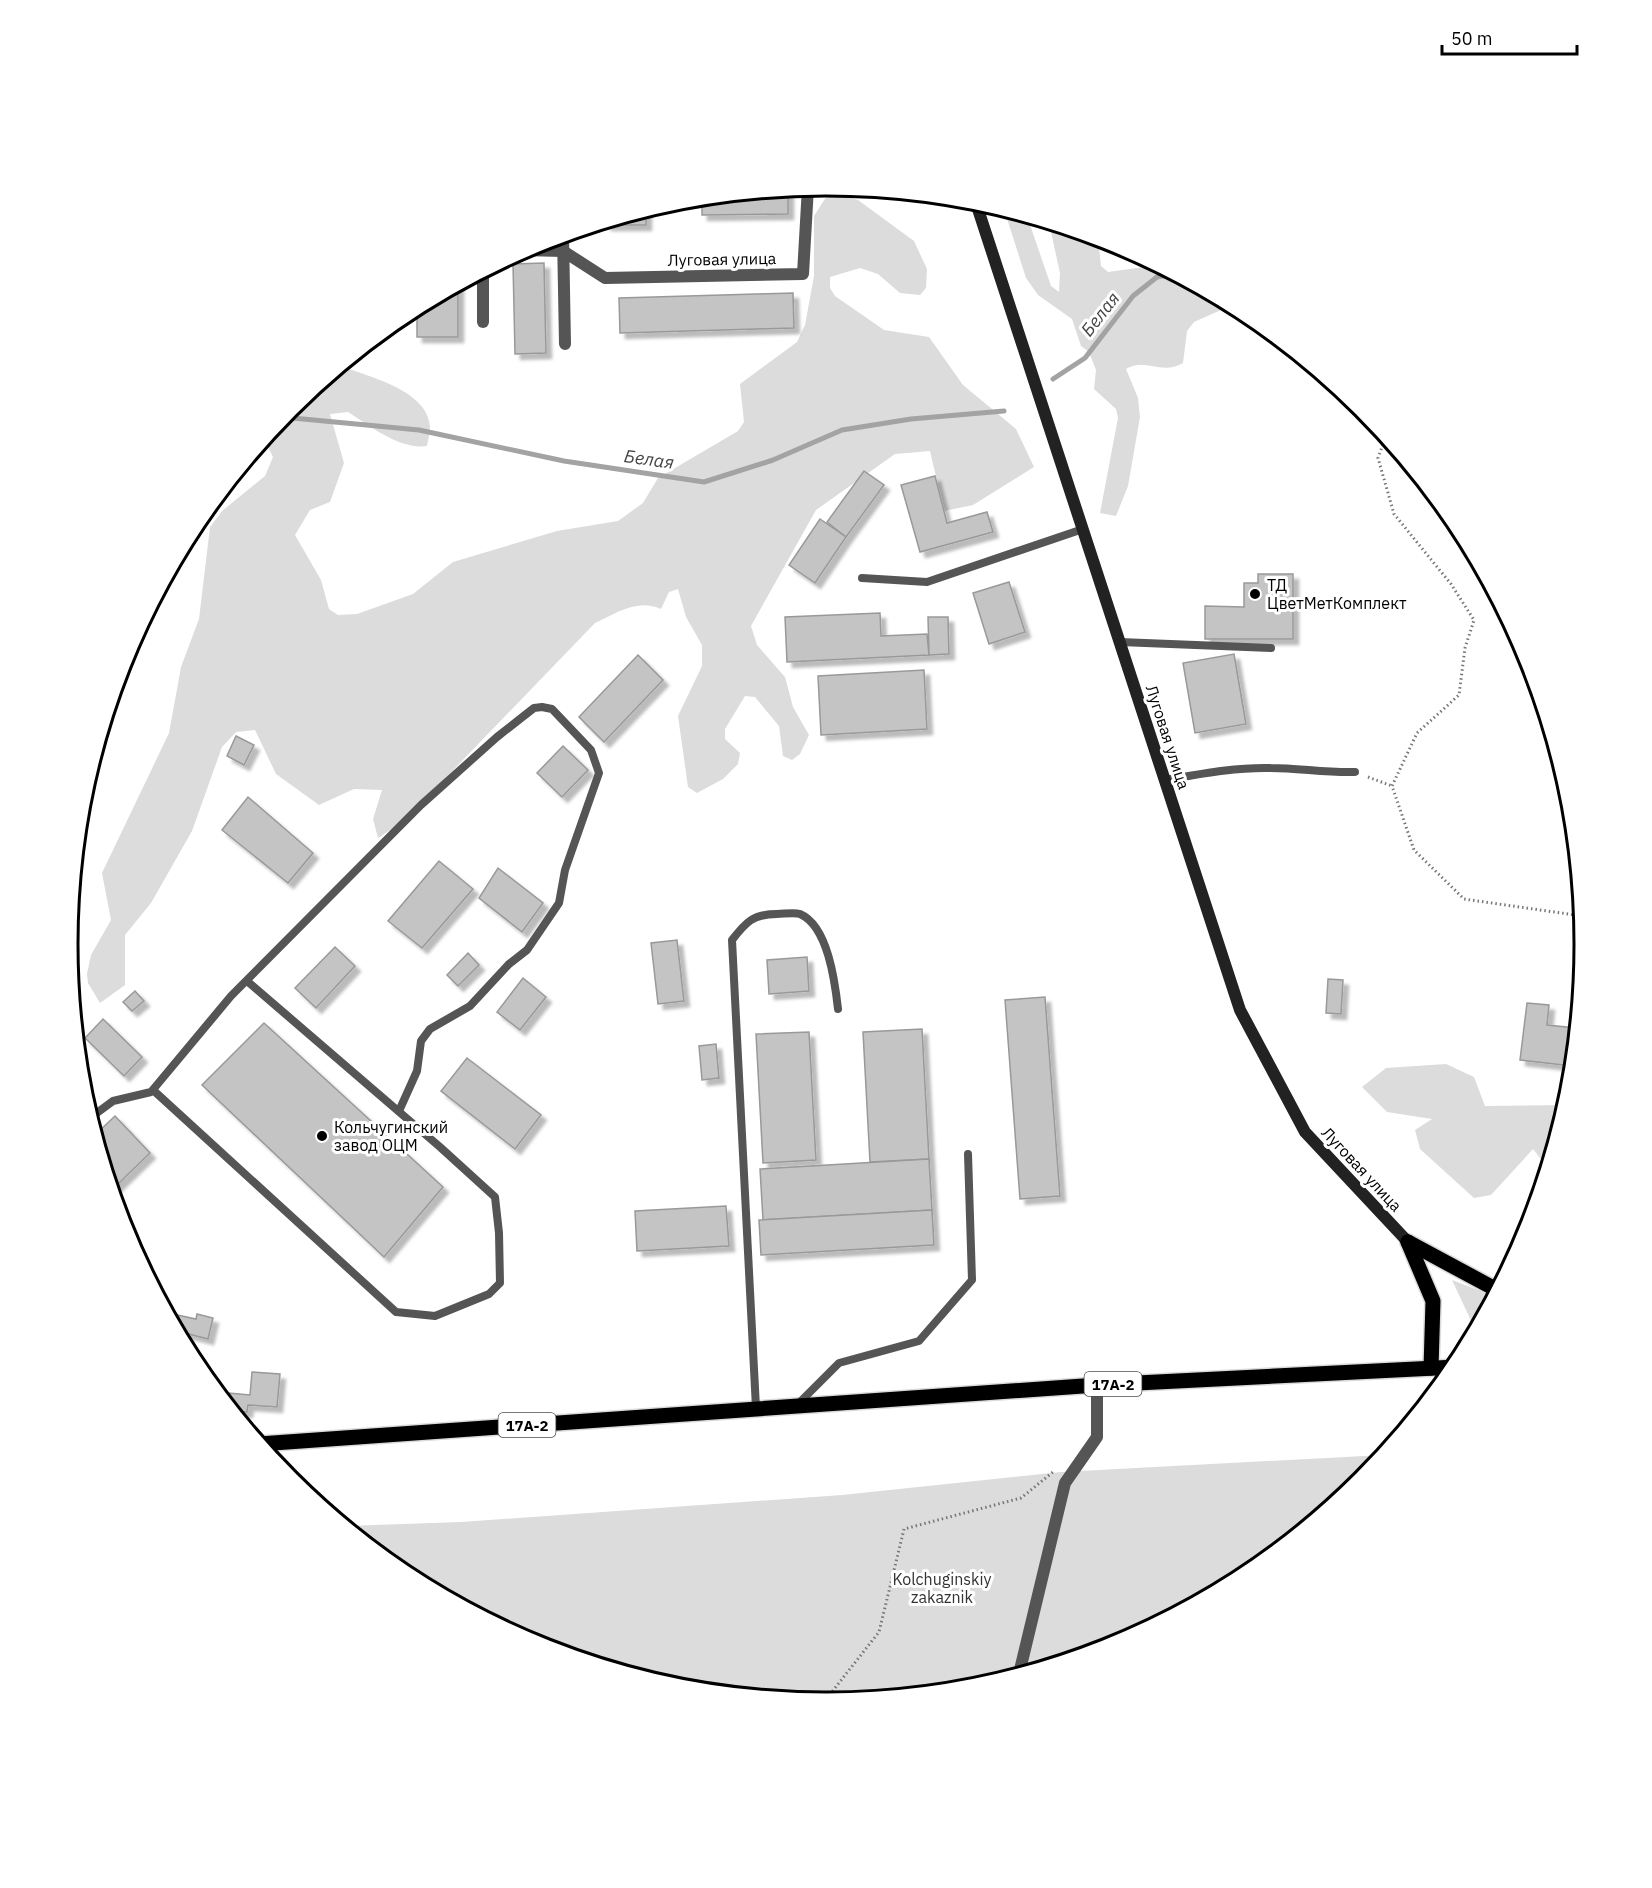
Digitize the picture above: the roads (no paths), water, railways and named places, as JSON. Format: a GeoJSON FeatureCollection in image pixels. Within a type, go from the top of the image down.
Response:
{"type":"FeatureCollection","features":[{"type":"Feature","properties":{"kind":"main road"},"geometry":{"type":"LineString","coordinates":[[1408,1242],[1491,1287]]}},
{"type":"Feature","properties":{"kind":"main road"},"geometry":{"type":"LineString","coordinates":[[1408,1242],[1433,1301],[1431,1368]]}},
{"type":"Feature","properties":{"kind":"main road","name":"17А-2"},"geometry":{"type":"LineString","coordinates":[[270,1443],[1097,1385],[1442,1368]]}},
{"type":"Feature","properties":{"kind":"street","name":"Луговая улица"},"geometry":{"type":"LineString","coordinates":[[563,251],[605,278],[803,274],[807,197]]}},
{"type":"Feature","properties":{"kind":"street","name":"Луговая улица"},"geometry":{"type":"LineString","coordinates":[[979,212],[1240,1010],[1305,1132],[1408,1242]]}},
{"type":"Feature","properties":{"kind":"street"},"geometry":{"type":"LineString","coordinates":[[563,244],[565,344]]}},
{"type":"Feature","properties":{"kind":"street"},"geometry":{"type":"LineString","coordinates":[[547,251],[563,251]]}},
{"type":"Feature","properties":{"kind":"street"},"geometry":{"type":"LineString","coordinates":[[483,279],[483,322]]}},
{"type":"Feature","properties":{"kind":"street"},"geometry":{"type":"LineString","coordinates":[[1021,1667],[1065,1483],[1097,1437],[1097,1385]]}},
{"type":"Feature","properties":{"kind":"lane"},"geometry":{"type":"LineString","coordinates":[[862,578],[927,582],[1083,529]]}},
{"type":"Feature","properties":{"kind":"lane"},"geometry":{"type":"LineString","coordinates":[[1120,642],[1271,648]]}},
{"type":"Feature","properties":{"kind":"lane"},"geometry":{"type":"LineString","coordinates":[[97,1113],[113,1101],[152,1092],[231,996],[421,805],[497,737],[534,708],[552,709],[591,750],[599,772],[565,870],[559,903],[527,950],[509,964],[470,1006],[430,1029],[421,1041],[417,1071],[399,1111]]}},
{"type":"Feature","properties":{"kind":"lane"},"geometry":{"type":"LineString","coordinates":[[1165,780],[1209,772],[1271,768],[1329,773],[1355,772]]}},
{"type":"Feature","properties":{"kind":"lane"},"geometry":{"type":"LineString","coordinates":[[756,1408],[732,940],[747,921],[764,914],[799,913],[814,924],[825,947],[838,1009]]}},
{"type":"Feature","properties":{"kind":"lane"},"geometry":{"type":"LineString","coordinates":[[153,1090],[396,1312],[435,1316],[489,1294],[500,1282],[500,1233],[495,1197],[399,1111],[247,981]]}},
{"type":"Feature","properties":{"kind":"lane"},"geometry":{"type":"LineString","coordinates":[[795,1406],[839,1362],[919,1341],[972,1280],[968,1154]]}},
{"type":"Feature","properties":{"kind":"waterway","name":"Белая"},"geometry":{"type":"LineString","coordinates":[[1053,379],[1085,358],[1133,296],[1157,277],[1163,276]]}},
{"type":"Feature","properties":{"kind":"waterway","name":"Белая"},"geometry":{"type":"LineString","coordinates":[[294,418],[419,430],[564,461],[704,482],[773,460],[842,430],[911,419],[1004,411]]}},
{"type":"Feature","properties":{"kind":"place","name":"ТД ЦветМетКомплект"},"geometry":{"type":"Point","coordinates":[1255,594]}},
{"type":"Feature","properties":{"kind":"place","name":"Кольчугинский завод ОЦМ"},"geometry":{"type":"Point","coordinates":[322,1136]}},
{"type":"Feature","properties":{"kind":"park label","name":"Kolchuginskiy zakaznik"},"geometry":{"type":"Point","coordinates":[942,1588]}}]}
